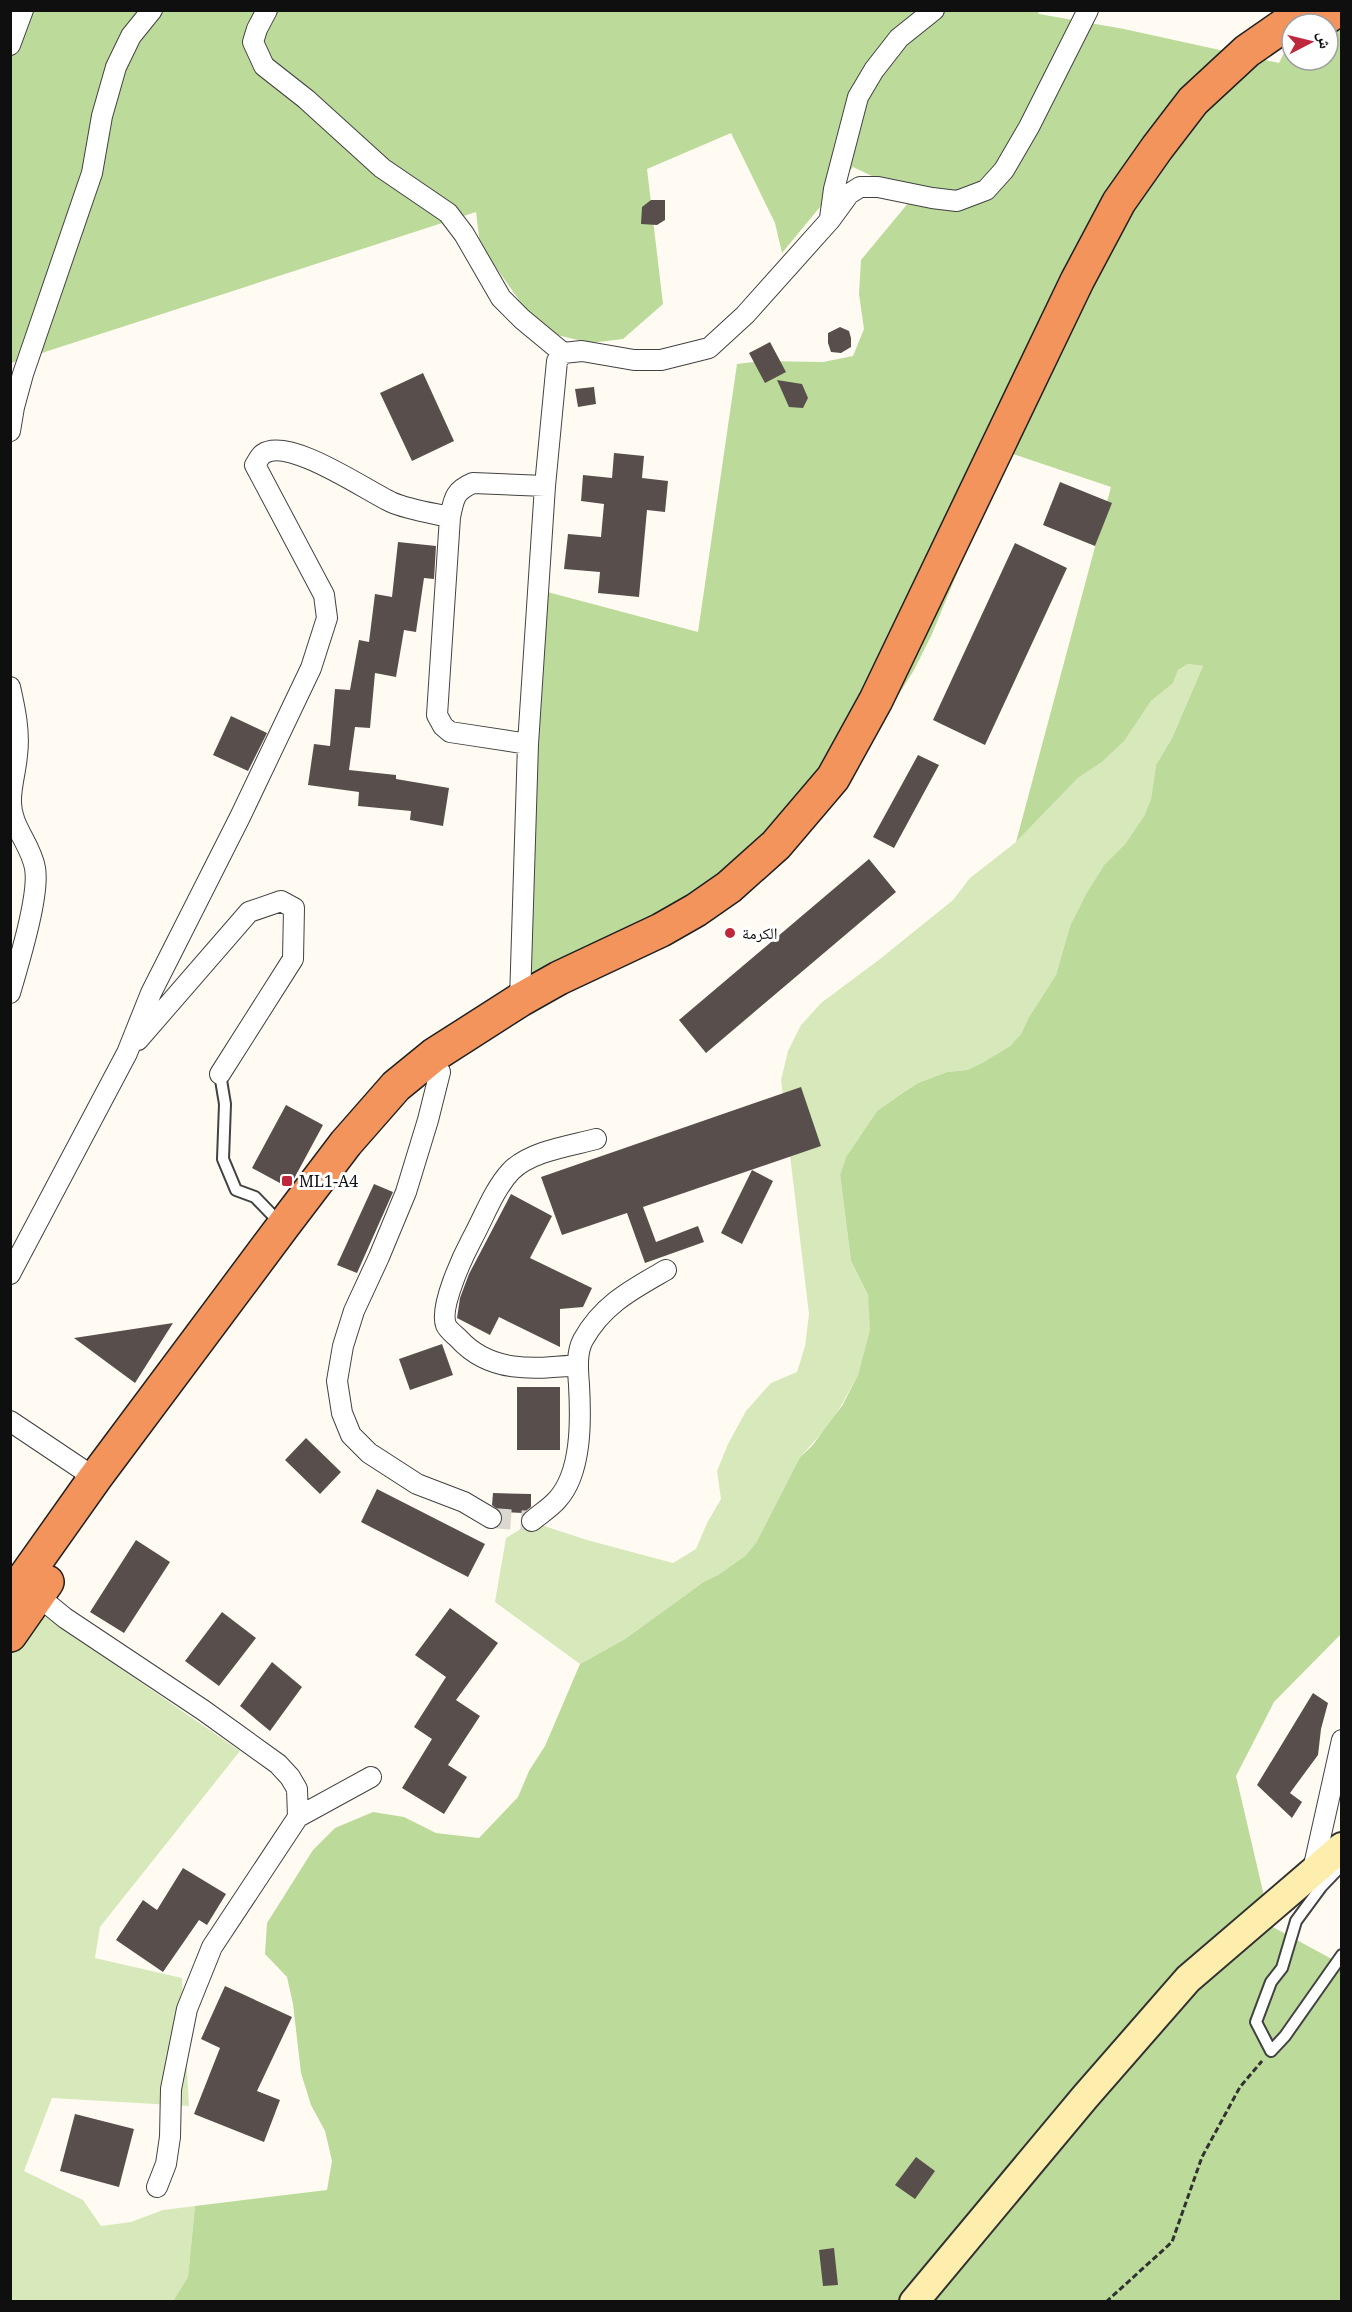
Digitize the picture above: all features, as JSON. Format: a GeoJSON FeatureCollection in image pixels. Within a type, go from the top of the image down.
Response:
{"type":"FeatureCollection","features":[{"type":"Feature","properties":{"kind":"highway"},"geometry":{"type":"LineString","coordinates":[[10,1635],[24,1597],[95,1478],[346,1143],[396,1086],[434,1055],[520,1000],[560,978],[661,930],[696,910],[729,887],[776,845],[833,778],[876,700],[1077,281],[1119,202],[1194,101],[1247,51],[1306,10]]}},
{"type":"Feature","properties":{"kind":"highway"},"geometry":{"type":"LineString","coordinates":[[24,1597],[361,1157],[407,1103],[462,1054],[576,986],[700,924],[748,896],[805,845],[862,767],[885,726],[925,638],[1112,256],[1156,177],[1187,136],[1230,88],[1259,63],[1280,49]]}},
{"type":"Feature","properties":{"kind":"main road"},"geometry":{"type":"LineString","coordinates":[[914,2301],[1085,2097],[1188,1979],[1341,1847]]}},
{"type":"Feature","properties":{"kind":"street"},"geometry":{"type":"LineString","coordinates":[[10,45],[23,10]]}},
{"type":"Feature","properties":{"kind":"street"},"geometry":{"type":"LineString","coordinates":[[10,431],[23,374],[92,174],[102,116],[116,67],[131,36],[152,10]]}},
{"type":"Feature","properties":{"kind":"street"},"geometry":{"type":"LineString","coordinates":[[830,220],[834,189],[858,97],[874,70],[899,38],[934,10]]}},
{"type":"Feature","properties":{"kind":"street"},"geometry":{"type":"LineString","coordinates":[[270,12],[257,29],[253,42],[264,66],[306,99],[382,168],[448,213],[464,234],[501,298],[522,320],[563,353],[582,351],[634,360],[661,360],[709,348],[745,315],[830,220],[849,194],[860,187],[878,187],[957,201],[986,190],[1004,170],[1029,127],[1088,10]]}},
{"type":"Feature","properties":{"kind":"street"},"geometry":{"type":"LineString","coordinates":[[520,1000],[528,744],[545,486],[557,361],[563,353]]}},
{"type":"Feature","properties":{"kind":"street"},"geometry":{"type":"LineString","coordinates":[[10,1274],[127,1053],[151,993],[240,817],[311,668],[327,618],[324,596],[255,465],[263,454],[272,450],[285,450],[347,477],[393,503],[450,517]]}},
{"type":"Feature","properties":{"kind":"street"},"geometry":{"type":"LineString","coordinates":[[528,744],[450,732],[443,726],[437,715],[450,517],[455,495],[473,483],[545,486]]}},
{"type":"Feature","properties":{"kind":"street"},"geometry":{"type":"LineString","coordinates":[[10,687],[18,753],[11,801],[13,821],[31,854],[36,870],[29,917],[10,993]]}},
{"type":"Feature","properties":{"kind":"street"},"geometry":{"type":"LineString","coordinates":[[127,1053],[249,912],[281,901],[294,908],[293,959],[220,1074]]}},
{"type":"Feature","properties":{"kind":"street"},"geometry":{"type":"LineString","coordinates":[[440,1072],[406,1192],[380,1257],[354,1311],[343,1346],[337,1381],[342,1413],[351,1435],[369,1453],[417,1484],[464,1502],[491,1518]]}},
{"type":"Feature","properties":{"kind":"street"},"geometry":{"type":"LineString","coordinates":[[578,1365],[536,1369],[507,1367],[485,1360],[465,1346],[446,1325],[445,1307],[465,1252],[498,1190],[511,1171],[530,1159],[596,1139]]}},
{"type":"Feature","properties":{"kind":"street"},"geometry":{"type":"LineString","coordinates":[[532,1521],[558,1500],[576,1460],[580,1415],[578,1365],[582,1341],[599,1318],[621,1295],[666,1270]]}},
{"type":"Feature","properties":{"kind":"street"},"geometry":{"type":"LineString","coordinates":[[10,1421],[95,1478]]}},
{"type":"Feature","properties":{"kind":"street"},"geometry":{"type":"LineString","coordinates":[[24,1597],[64,1618],[203,1710],[278,1764],[290,1777],[297,1790],[298,1817]]}},
{"type":"Feature","properties":{"kind":"street"},"geometry":{"type":"LineString","coordinates":[[1313,1870],[1341,1740]]}},
{"type":"Feature","properties":{"kind":"street"},"geometry":{"type":"LineString","coordinates":[[157,2187],[166,2164],[171,2089],[187,2009],[212,1947],[298,1817],[371,1777]]}},
{"type":"Feature","properties":{"kind":"lane"},"geometry":{"type":"LineString","coordinates":[[220,1074],[225,1104],[223,1159],[227,1169],[236,1190],[255,1197],[283,1226]]}},
{"type":"Feature","properties":{"kind":"lane"},"geometry":{"type":"LineString","coordinates":[[1341,1865],[1321,1887],[1296,1921],[1282,1968],[1271,1982],[1256,2022],[1271,2051],[1285,2036],[1341,1955]]}},
{"type":"Feature","properties":{"kind":"path"},"geometry":{"type":"LineString","coordinates":[[1106,2301],[1172,2242],[1202,2157],[1240,2087],[1271,2051]]}},
{"type":"Feature","properties":{"kind":"green space"},"geometry":{"type":"Polygon","coordinates":[[[1037,10],[1039,14],[1124,29],[1279,63],[1280,61],[1280,72],[1340,72],[1341,11],[1341,1634],[1274,1702],[1236,1776],[1271,1926],[1341,1964],[1341,2301],[173,2301],[188,2277],[195,2206],[327,2190],[332,2161],[325,2131],[311,2105],[301,2073],[293,2004],[287,1977],[265,1954],[267,1923],[313,1850],[335,1828],[373,1812],[404,1817],[436,1833],[479,1838],[518,1797],[529,1771],[545,1746],[580,1664],[625,1639],[705,1581],[718,1575],[745,1556],[756,1543],[800,1457],[812,1446],[842,1406],[858,1375],[870,1329],[868,1295],[851,1261],[840,1175],[846,1157],[877,1111],[904,1092],[918,1083],[947,1072],[967,1070],[982,1063],[1010,1046],[1021,1034],[1056,975],[1070,926],[1086,894],[1104,865],[1125,844],[1144,816],[1151,799],[1156,765],[1172,738],[1203,666],[1188,664],[1178,670],[1173,683],[1151,701],[1124,741],[1102,762],[1078,778],[1016,842],[1111,487],[1007,452],[932,634],[914,670],[826,812],[804,840],[523,978],[540,590],[698,632],[737,364],[762,361],[823,362],[853,356],[864,329],[859,294],[861,260],[914,196],[853,167],[782,253],[775,223],[731,133],[647,169],[663,304],[623,339],[590,343],[553,334],[531,317],[480,245],[476,212],[11,363],[10,11],[1037,10]]]}},
{"type":"Feature","properties":{"kind":"green space"},"geometry":{"type":"Polygon","coordinates":[[[1188,664],[1203,666],[1172,738],[1156,765],[1151,799],[1144,816],[1125,844],[1104,865],[1086,894],[1070,926],[1056,975],[1021,1034],[1010,1046],[982,1063],[967,1070],[947,1072],[918,1083],[904,1092],[877,1111],[846,1157],[840,1175],[851,1261],[868,1295],[870,1329],[858,1375],[832,1422],[800,1457],[756,1543],[745,1556],[718,1575],[705,1581],[625,1639],[580,1664],[495,1602],[506,1538],[532,1522],[587,1540],[673,1563],[696,1549],[721,1499],[717,1471],[728,1444],[746,1411],[771,1383],[797,1372],[805,1346],[809,1314],[781,1080],[788,1051],[801,1025],[821,1003],[953,900],[970,878],[1016,842],[1078,778],[1102,762],[1123,741],[1151,701],[1172,683],[1178,670],[1188,664]]]}},
{"type":"Feature","properties":{"kind":"green space"},"geometry":{"type":"Polygon","coordinates":[[[36,1610],[240,1751],[100,1927],[95,1958],[182,1978],[189,2106],[52,2098],[24,2171],[83,2200],[101,2226],[131,2222],[163,2210],[195,2206],[188,2277],[173,2301],[11,2302],[10,1647],[36,1610]]]}},
{"type":"Feature","properties":{"kind":"building"},"geometry":{"type":"Polygon","coordinates":[[[651,200],[665,200],[665,220],[657,225],[641,224],[642,207],[651,200]]]}},
{"type":"Feature","properties":{"kind":"building"},"geometry":{"type":"Polygon","coordinates":[[[840,327],[849,331],[851,347],[841,353],[831,352],[828,333],[840,327]]]}},
{"type":"Feature","properties":{"kind":"building"},"geometry":{"type":"Polygon","coordinates":[[[770,342],[786,372],[765,383],[749,353],[770,342]]]}},
{"type":"Feature","properties":{"kind":"building"},"geometry":{"type":"Polygon","coordinates":[[[423,373],[454,441],[412,461],[380,393],[423,373]]]}},
{"type":"Feature","properties":{"kind":"building"},"geometry":{"type":"Polygon","coordinates":[[[777,380],[802,384],[808,398],[803,408],[789,407],[777,380]]]}},
{"type":"Feature","properties":{"kind":"building"},"geometry":{"type":"Polygon","coordinates":[[[594,387],[596,404],[578,407],[575,389],[594,387]]]}},
{"type":"Feature","properties":{"kind":"building"},"geometry":{"type":"Polygon","coordinates":[[[614,453],[644,456],[642,478],[668,481],[665,512],[647,510],[639,597],[598,593],[600,572],[564,569],[568,534],[601,537],[604,504],[581,501],[583,475],[612,478],[614,453]]]}},
{"type":"Feature","properties":{"kind":"building"},"geometry":{"type":"Polygon","coordinates":[[[1060,482],[1112,503],[1095,546],[1043,525],[1060,482]]]}},
{"type":"Feature","properties":{"kind":"building"},"geometry":{"type":"Polygon","coordinates":[[[398,542],[436,546],[434,579],[424,578],[416,632],[404,630],[396,677],[375,673],[370,728],[355,727],[349,770],[396,775],[396,779],[449,788],[443,826],[410,820],[411,811],[358,806],[359,792],[308,785],[314,744],[330,746],[335,689],[350,690],[359,640],[369,642],[375,594],[392,597],[398,542]]]}},
{"type":"Feature","properties":{"kind":"building"},"geometry":{"type":"Polygon","coordinates":[[[1015,543],[1067,568],[985,745],[933,720],[1015,543]]]}},
{"type":"Feature","properties":{"kind":"building"},"geometry":{"type":"Polygon","coordinates":[[[231,716],[267,733],[248,771],[213,755],[231,716]]]}},
{"type":"Feature","properties":{"kind":"building"},"geometry":{"type":"Polygon","coordinates":[[[918,755],[939,765],[894,848],[873,837],[918,755]]]}},
{"type":"Feature","properties":{"kind":"building"},"geometry":{"type":"Polygon","coordinates":[[[869,859],[896,892],[706,1053],[679,1020],[869,859]]]}},
{"type":"Feature","properties":{"kind":"building"},"geometry":{"type":"Polygon","coordinates":[[[801,1087],[821,1146],[643,1207],[656,1242],[698,1226],[704,1242],[645,1263],[627,1213],[562,1235],[541,1177],[801,1087]]]}},
{"type":"Feature","properties":{"kind":"building"},"geometry":{"type":"Polygon","coordinates":[[[286,1105],[323,1125],[289,1188],[252,1168],[286,1105]]]}},
{"type":"Feature","properties":{"kind":"building"},"geometry":{"type":"Polygon","coordinates":[[[752,1170],[773,1181],[742,1244],[721,1233],[752,1170]]]}},
{"type":"Feature","properties":{"kind":"building"},"geometry":{"type":"Polygon","coordinates":[[[374,1184],[393,1192],[357,1273],[337,1265],[374,1184]]]}},
{"type":"Feature","properties":{"kind":"building"},"geometry":{"type":"Polygon","coordinates":[[[511,1194],[552,1216],[530,1258],[592,1288],[583,1307],[560,1309],[560,1347],[499,1317],[490,1335],[457,1318],[460,1298],[469,1274],[511,1194]]]}},
{"type":"Feature","properties":{"kind":"building"},"geometry":{"type":"Polygon","coordinates":[[[173,1323],[135,1383],[74,1338],[173,1323]]]}},
{"type":"Feature","properties":{"kind":"building"},"geometry":{"type":"Polygon","coordinates":[[[442,1344],[453,1375],[410,1390],[399,1359],[442,1344]]]}},
{"type":"Feature","properties":{"kind":"building"},"geometry":{"type":"Polygon","coordinates":[[[517,1387],[560,1387],[560,1450],[517,1450],[517,1387]]]}},
{"type":"Feature","properties":{"kind":"building"},"geometry":{"type":"Polygon","coordinates":[[[306,1438],[341,1472],[320,1494],[285,1460],[306,1438]]]}},
{"type":"Feature","properties":{"kind":"building"},"geometry":{"type":"Polygon","coordinates":[[[377,1489],[485,1544],[468,1577],[361,1522],[377,1489]]]}},
{"type":"Feature","properties":{"kind":"building"},"geometry":{"type":"Polygon","coordinates":[[[493,1493],[531,1494],[531,1507],[523,1513],[501,1512],[492,1505],[493,1493]]]}},
{"type":"Feature","properties":{"kind":"building"},"geometry":{"type":"Polygon","coordinates":[[[136,1540],[170,1562],[124,1633],[90,1612],[136,1540]]]}},
{"type":"Feature","properties":{"kind":"building"},"geometry":{"type":"Polygon","coordinates":[[[450,1608],[498,1643],[456,1700],[480,1716],[448,1765],[467,1777],[444,1814],[402,1788],[432,1739],[414,1727],[446,1677],[415,1655],[450,1608]]]}},
{"type":"Feature","properties":{"kind":"building"},"geometry":{"type":"Polygon","coordinates":[[[222,1612],[256,1638],[219,1686],[185,1661],[222,1612]]]}},
{"type":"Feature","properties":{"kind":"building"},"geometry":{"type":"Polygon","coordinates":[[[272,1662],[302,1687],[270,1731],[240,1706],[272,1662]]]}},
{"type":"Feature","properties":{"kind":"building"},"geometry":{"type":"Polygon","coordinates":[[[1313,1693],[1328,1703],[1321,1729],[1318,1755],[1290,1793],[1302,1802],[1292,1818],[1257,1785],[1313,1693]]]}},
{"type":"Feature","properties":{"kind":"building"},"geometry":{"type":"Polygon","coordinates":[[[183,1868],[226,1894],[207,1925],[199,1920],[163,1972],[116,1940],[143,1900],[157,1910],[183,1868]]]}},
{"type":"Feature","properties":{"kind":"building"},"geometry":{"type":"Polygon","coordinates":[[[225,1986],[292,2017],[257,2091],[280,2100],[264,2142],[194,2114],[220,2048],[201,2039],[225,1986]]]}},
{"type":"Feature","properties":{"kind":"building"},"geometry":{"type":"Polygon","coordinates":[[[75,2114],[134,2129],[119,2187],[60,2171],[75,2114]]]}},
{"type":"Feature","properties":{"kind":"building"},"geometry":{"type":"Polygon","coordinates":[[[916,2157],[935,2171],[915,2199],[895,2185],[916,2157]]]}},
{"type":"Feature","properties":{"kind":"building"},"geometry":{"type":"Polygon","coordinates":[[[834,2248],[838,2285],[823,2286],[819,2250],[834,2248]]]}},
{"type":"Feature","properties":{"kind":"tunnel"},"geometry":{"type":"LineString","coordinates":[[491,1518],[532,1521]]}},
{"type":"Feature","properties":{"kind":"place","name":"الكرمة"},"geometry":{"type":"Point","coordinates":[730,933]}},
{"type":"Feature","properties":{"kind":"place","name":"ML1-A4"},"geometry":{"type":"Point","coordinates":[287,1181]}}]}
